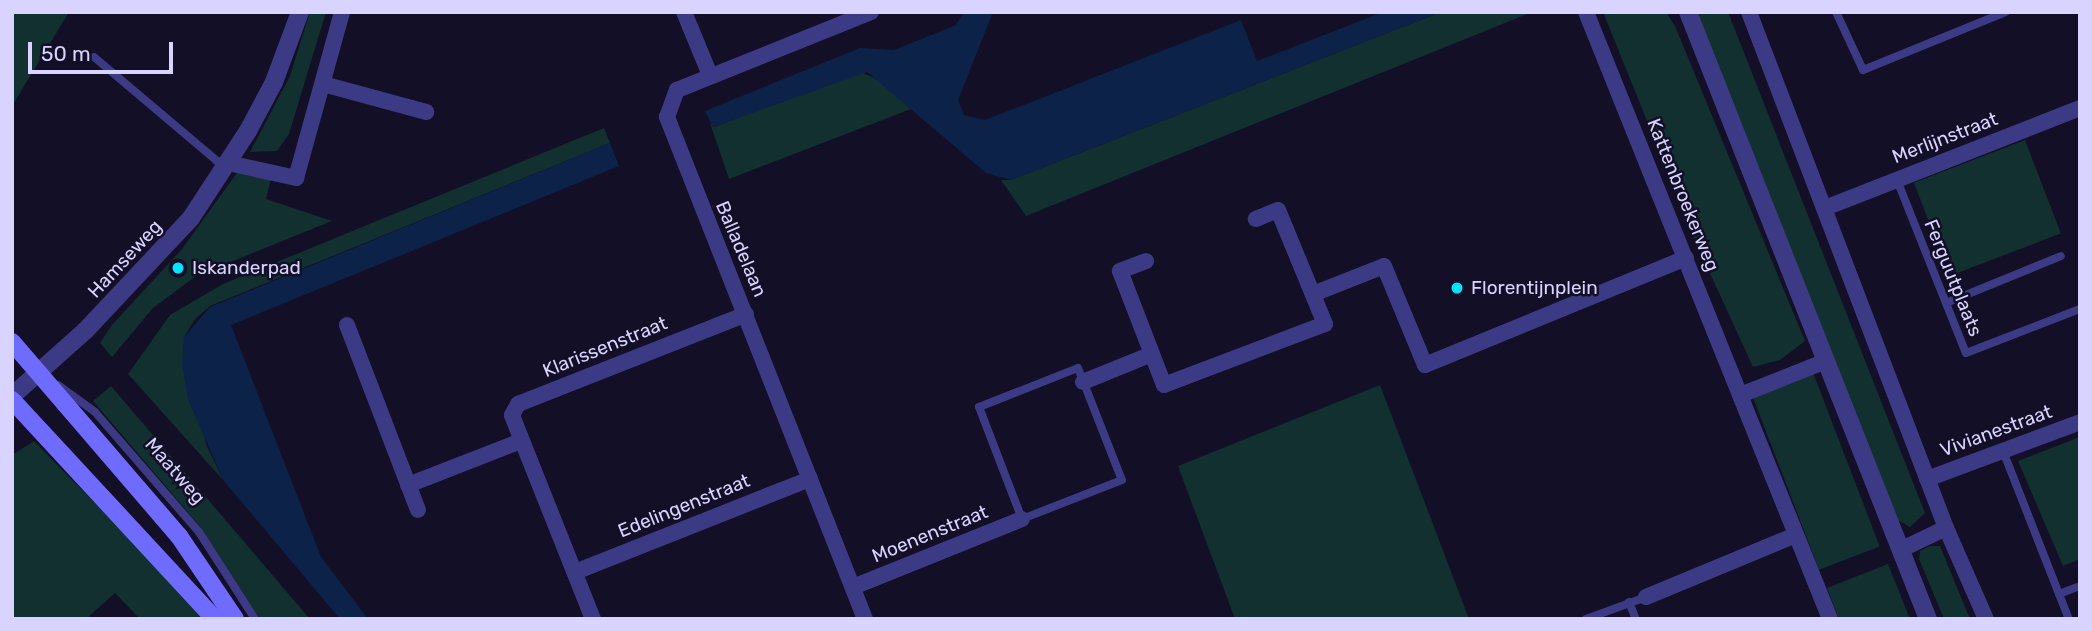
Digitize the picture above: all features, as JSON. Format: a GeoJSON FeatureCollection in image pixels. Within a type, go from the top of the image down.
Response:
{"type":"FeatureCollection","features":[{"type":"Feature","properties":{"kind":"main road","name":"Maatweg"},"geometry":{"type":"LineString","coordinates":[[12,342],[179,536],[235,619]]}},
{"type":"Feature","properties":{"kind":"main road"},"geometry":{"type":"LineString","coordinates":[[12,398],[215,619]]}},
{"type":"Feature","properties":{"kind":"street","name":"Hamseweg"},"geometry":{"type":"LineString","coordinates":[[12,398],[161,254],[229,163],[274,82],[300,12]]}},
{"type":"Feature","properties":{"kind":"street"},"geometry":{"type":"LineString","coordinates":[[229,163],[296,178],[342,12]]}},
{"type":"Feature","properties":{"kind":"street"},"geometry":{"type":"LineString","coordinates":[[684,12],[710,75]]}},
{"type":"Feature","properties":{"kind":"street","name":"Balladelaan"},"geometry":{"type":"LineString","coordinates":[[865,619],[667,117],[677,90],[871,12]]}},
{"type":"Feature","properties":{"kind":"street","name":"Kattenbroekerweg"},"geometry":{"type":"LineString","coordinates":[[1586,12],[1743,394],[1830,619]]}},
{"type":"Feature","properties":{"kind":"street"},"geometry":{"type":"LineString","coordinates":[[1688,12],[1928,619]]}},
{"type":"Feature","properties":{"kind":"street"},"geometry":{"type":"LineString","coordinates":[[1749,12],[1945,528],[1986,619]]}},
{"type":"Feature","properties":{"kind":"street"},"geometry":{"type":"LineString","coordinates":[[323,84],[426,112]]}},
{"type":"Feature","properties":{"kind":"street","name":"Merlijnstraat"},"geometry":{"type":"LineString","coordinates":[[1825,208],[2080,108]]}},
{"type":"Feature","properties":{"kind":"street"},"geometry":{"type":"LineString","coordinates":[[1146,261],[1120,271],[1164,385],[1325,324],[1278,210],[1256,219]]}},
{"type":"Feature","properties":{"kind":"street"},"geometry":{"type":"LineString","coordinates":[[1313,293],[1384,266],[1425,365],[1686,258]]}},
{"type":"Feature","properties":{"kind":"street","name":"Klarissenstraat"},"geometry":{"type":"LineString","coordinates":[[593,619],[512,415],[518,404],[746,314]]}},
{"type":"Feature","properties":{"kind":"street"},"geometry":{"type":"LineString","coordinates":[[347,325],[418,510]]}},
{"type":"Feature","properties":{"kind":"street"},"geometry":{"type":"LineString","coordinates":[[1083,382],[1152,354]]}},
{"type":"Feature","properties":{"kind":"street"},"geometry":{"type":"LineString","coordinates":[[1743,394],[1826,362]]}},
{"type":"Feature","properties":{"kind":"street","name":"Vivianestraat"},"geometry":{"type":"LineString","coordinates":[[1927,479],[2080,422]]}},
{"type":"Feature","properties":{"kind":"street"},"geometry":{"type":"LineString","coordinates":[[408,485],[521,441]]}},
{"type":"Feature","properties":{"kind":"street","name":"Edelingenstraat"},"geometry":{"type":"LineString","coordinates":[[575,572],[810,479]]}},
{"type":"Feature","properties":{"kind":"street","name":"Moenenstraat"},"geometry":{"type":"LineString","coordinates":[[853,587],[1022,519]]}},
{"type":"Feature","properties":{"kind":"street"},"geometry":{"type":"LineString","coordinates":[[1900,550],[1945,528]]}},
{"type":"Feature","properties":{"kind":"street"},"geometry":{"type":"LineString","coordinates":[[1646,597],[1796,535]]}},
{"type":"Feature","properties":{"kind":"lane"},"geometry":{"type":"LineString","coordinates":[[1836,12],[1863,71],[2006,12]]}},
{"type":"Feature","properties":{"kind":"lane"},"geometry":{"type":"LineString","coordinates":[[94,57],[217,161],[229,163]]}},
{"type":"Feature","properties":{"kind":"lane","name":"Ferguutplaats"},"geometry":{"type":"LineString","coordinates":[[1896,179],[1966,353],[2080,309]]}},
{"type":"Feature","properties":{"kind":"lane"},"geometry":{"type":"LineString","coordinates":[[1946,303],[2062,256]]}},
{"type":"Feature","properties":{"kind":"lane"},"geometry":{"type":"LineString","coordinates":[[1077,368],[1122,480],[1022,519],[979,407],[1077,368]]}},
{"type":"Feature","properties":{"kind":"lane","name":"Maatweg"},"geometry":{"type":"LineString","coordinates":[[39,373],[103,421],[199,531],[255,619]]}},
{"type":"Feature","properties":{"kind":"lane"},"geometry":{"type":"LineString","coordinates":[[2003,451],[2069,619]]}},
{"type":"Feature","properties":{"kind":"lane"},"geometry":{"type":"LineString","coordinates":[[2059,594],[2080,586]]}},
{"type":"Feature","properties":{"kind":"lane"},"geometry":{"type":"LineString","coordinates":[[1586,619],[1646,597]]}},
{"type":"Feature","properties":{"kind":"lane"},"geometry":{"type":"LineString","coordinates":[[1629,602],[1636,619]]}},
{"type":"Feature","properties":{"kind":"green space"},"geometry":{"type":"Polygon","coordinates":[[[12,12],[69,12],[12,106],[12,12]]]}},
{"type":"Feature","properties":{"kind":"green space"},"geometry":{"type":"Polygon","coordinates":[[[310,12],[326,12],[289,134],[277,151],[250,152],[290,76],[310,12]]]}},
{"type":"Feature","properties":{"kind":"green space"},"geometry":{"type":"Polygon","coordinates":[[[1441,12],[1532,12],[1026,216],[1001,180],[1011,180],[1441,12]]]}},
{"type":"Feature","properties":{"kind":"green space"},"geometry":{"type":"Polygon","coordinates":[[[1603,12],[1666,12],[1675,26],[1805,341],[1780,360],[1753,367],[1698,247],[1603,12]]]}},
{"type":"Feature","properties":{"kind":"green space"},"geometry":{"type":"Polygon","coordinates":[[[1696,12],[1728,12],[1925,513],[1910,527],[1894,518],[1696,12]]]}},
{"type":"Feature","properties":{"kind":"green space"},"geometry":{"type":"Polygon","coordinates":[[[859,71],[878,80],[911,109],[729,179],[710,123],[714,127],[859,71]]]}},
{"type":"Feature","properties":{"kind":"green space"},"geometry":{"type":"Polygon","coordinates":[[[604,128],[610,143],[210,306],[195,319],[184,337],[206,444],[223,480],[128,374],[170,315],[223,284],[604,128]]]}},
{"type":"Feature","properties":{"kind":"green space"},"geometry":{"type":"Polygon","coordinates":[[[2025,140],[2061,233],[1950,276],[1914,183],[2025,140]]]}},
{"type":"Feature","properties":{"kind":"green space"},"geometry":{"type":"Polygon","coordinates":[[[239,170],[271,178],[266,199],[332,221],[196,276],[153,308],[112,357],[100,343],[112,325],[182,249],[239,170]]]}},
{"type":"Feature","properties":{"kind":"green space"},"geometry":{"type":"Polygon","coordinates":[[[1812,370],[1880,546],[1819,570],[1751,393],[1812,370]]]}},
{"type":"Feature","properties":{"kind":"green space"},"geometry":{"type":"Polygon","coordinates":[[[1380,385],[1469,619],[1235,619],[1178,466],[1380,385]]]}},
{"type":"Feature","properties":{"kind":"green space"},"geometry":{"type":"Polygon","coordinates":[[[111,386],[310,619],[260,619],[198,524],[93,401],[111,386]]]}},
{"type":"Feature","properties":{"kind":"green space"},"geometry":{"type":"Polygon","coordinates":[[[2080,437],[2080,559],[2063,566],[2018,461],[2080,437]]]}},
{"type":"Feature","properties":{"kind":"green space"},"geometry":{"type":"Polygon","coordinates":[[[34,441],[186,596],[204,619],[140,619],[115,593],[86,619],[12,619],[12,455],[34,441]]]}},
{"type":"Feature","properties":{"kind":"green space"},"geometry":{"type":"Polygon","coordinates":[[[1930,546],[1940,546],[1970,619],[1944,619],[1919,559],[1920,551],[1930,546]]]}},
{"type":"Feature","properties":{"kind":"green space"},"geometry":{"type":"Polygon","coordinates":[[[1888,564],[1910,619],[1839,619],[1827,588],[1888,564]]]}},
{"type":"Feature","properties":{"kind":"water"},"geometry":{"type":"Polygon","coordinates":[[[964,12],[993,12],[958,100],[964,115],[985,120],[1241,20],[1257,61],[1383,12],[1441,12],[1011,180],[986,173],[867,72],[713,127],[705,111],[860,48],[894,50],[956,25],[964,12]]]}},
{"type":"Feature","properties":{"kind":"water"},"geometry":{"type":"Polygon","coordinates":[[[610,143],[619,166],[231,325],[321,557],[368,619],[340,619],[223,480],[188,399],[182,364],[184,337],[210,307],[610,143]]]}},
{"type":"Feature","properties":{"kind":"place","name":"Iskanderpad"},"geometry":{"type":"Point","coordinates":[178,268]}},
{"type":"Feature","properties":{"kind":"place","name":"Florentijnplein"},"geometry":{"type":"Point","coordinates":[1457,288]}}]}
